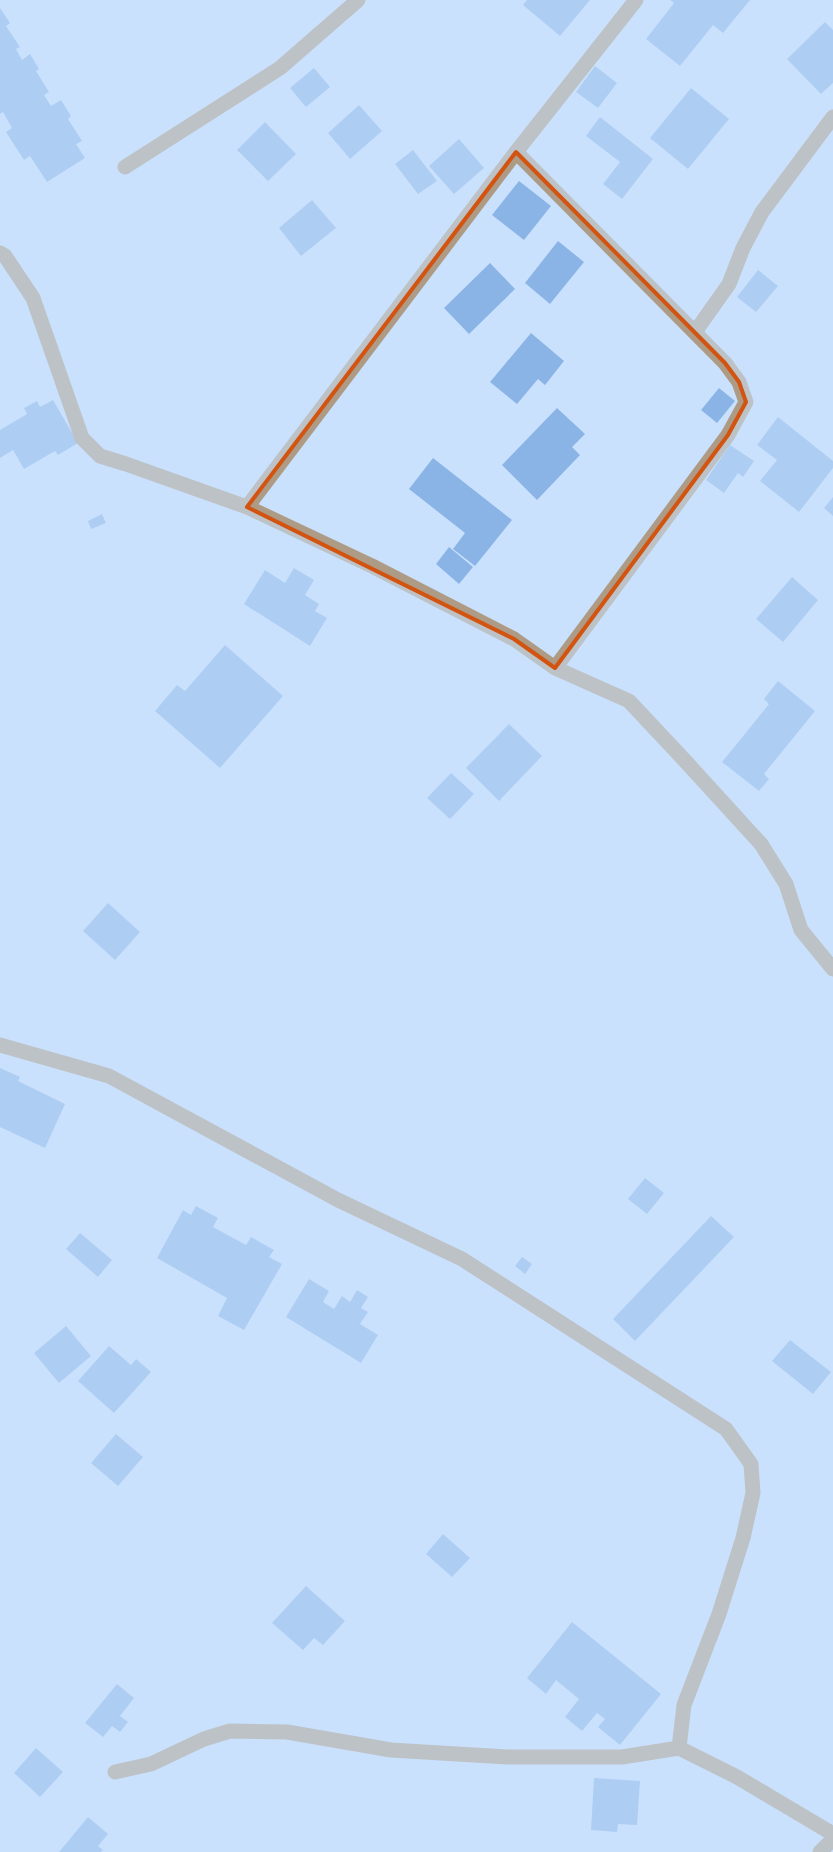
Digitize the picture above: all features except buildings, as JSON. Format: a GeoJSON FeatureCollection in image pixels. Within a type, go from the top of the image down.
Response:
{"type":"FeatureCollection","features":[{"type":"Feature","properties":{"kind":"street"},"geometry":{"type":"LineString","coordinates":[[125,167],[280,68],[358,0]]}},
{"type":"Feature","properties":{"kind":"street"},"geometry":{"type":"LineString","coordinates":[[247,507],[516,152],[636,0]]}},
{"type":"Feature","properties":{"kind":"street"},"geometry":{"type":"LineString","coordinates":[[695,332],[729,284],[743,248],[762,212],[833,117]]}},
{"type":"Feature","properties":{"kind":"street"},"geometry":{"type":"LineString","coordinates":[[516,152],[725,363],[740,382],[746,402],[728,435],[556,668]]}},
{"type":"Feature","properties":{"kind":"street"},"geometry":{"type":"LineString","coordinates":[[0,253],[6,256],[33,298],[82,438],[100,456],[247,507],[372,566],[514,640],[556,668],[629,701],[761,844],[786,884],[801,930],[833,969]]}},
{"type":"Feature","properties":{"kind":"street"},"geometry":{"type":"LineString","coordinates":[[0,1045],[109,1076],[338,1200],[462,1259],[726,1430],[751,1464],[753,1493],[743,1538],[719,1614],[684,1705],[679,1748]]}},
{"type":"Feature","properties":{"kind":"street"},"geometry":{"type":"LineString","coordinates":[[114,1772],[151,1764],[204,1739],[230,1730],[287,1732],[390,1750],[507,1757],[622,1757],[679,1748],[737,1777],[833,1834]]}},
{"type":"Feature","properties":{"kind":"street"},"geometry":{"type":"LineString","coordinates":[[820,1852],[833,1839]]}},
{"type":"Feature","properties":{"kind":"highlighted area"},"geometry":{"type":"Polygon","coordinates":[[[516,152],[725,363],[739,382],[746,402],[728,435],[555,668],[514,639],[247,507],[516,152]]]}}]}
